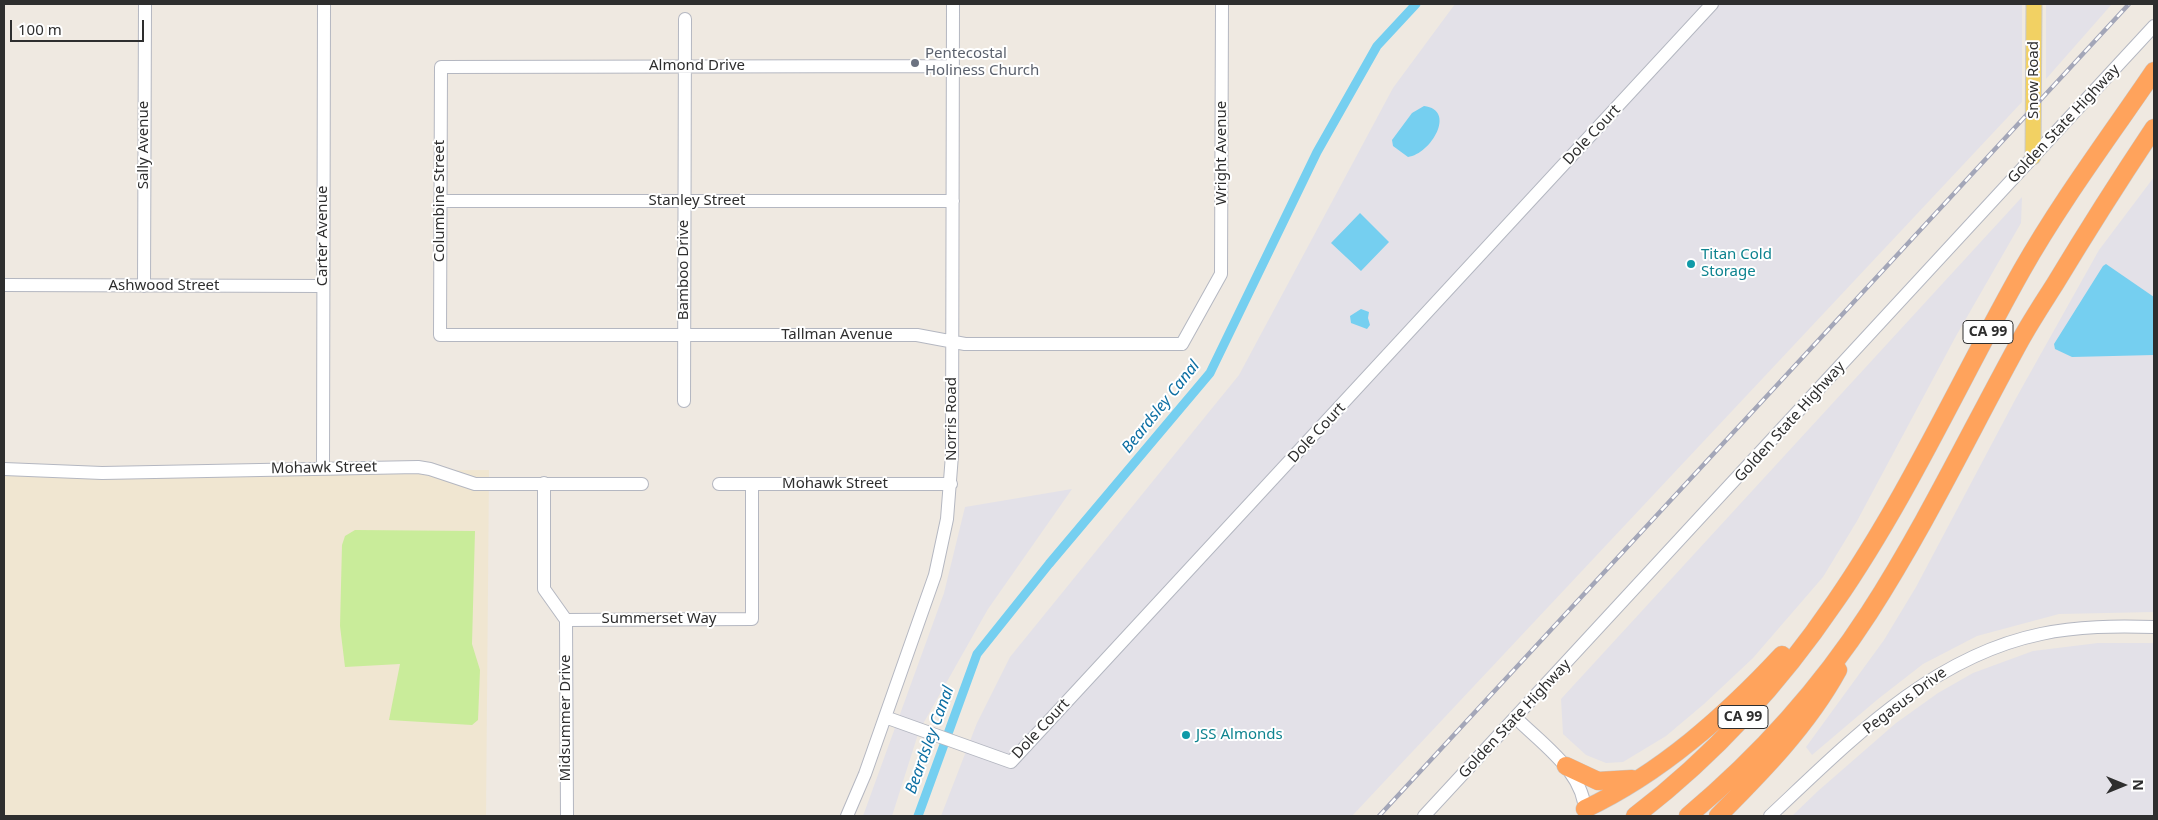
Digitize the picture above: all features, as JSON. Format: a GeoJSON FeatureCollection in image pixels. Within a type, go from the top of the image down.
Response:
{"type":"FeatureCollection","features":[{"type":"Feature","properties":{"kind":"highway","name":"CA 99"},"geometry":{"type":"LineString","coordinates":[[1635,816],[1660,797],[1758,702],[1800,651],[1836,602],[1901,494],[2024,267],[2154,71]]}},
{"type":"Feature","properties":{"kind":"highway","name":"CA 99"},"geometry":{"type":"LineString","coordinates":[[1688,816],[1742,767],[1782,724],[1817,683],[1868,614],[1910,548],[2021,338],[2106,200],[2154,128]]}},
{"type":"Feature","properties":{"kind":"highway"},"geometry":{"type":"LineString","coordinates":[[1581,814],[1686,746],[1722,715],[1836,602]]}},
{"type":"Feature","properties":{"kind":"highway"},"geometry":{"type":"LineString","coordinates":[[1718,816],[1759,775],[1826,691],[1868,614]]}},
{"type":"Feature","properties":{"kind":"highway"},"geometry":{"type":"LineString","coordinates":[[1566,766],[1598,780],[1616,781],[1638,778]]}},
{"type":"Feature","properties":{"kind":"main road","name":"Snow Road"},"geometry":{"type":"LineString","coordinates":[[2033,157],[2034,4]]}},
{"type":"Feature","properties":{"kind":"street","name":"Sally Avenue"},"geometry":{"type":"LineString","coordinates":[[144,286],[145,4]]}},
{"type":"Feature","properties":{"kind":"street","name":"Carter Avenue"},"geometry":{"type":"LineString","coordinates":[[323,467],[324,4]]}},
{"type":"Feature","properties":{"kind":"street","name":"Norris Road"},"geometry":{"type":"LineString","coordinates":[[847,816],[863,780],[935,574],[947,519],[951,484],[954,4]]}},
{"type":"Feature","properties":{"kind":"street","name":"Wright Avenue"},"geometry":{"type":"LineString","coordinates":[[1207,300],[1221,274],[1222,4]]}},
{"type":"Feature","properties":{"kind":"street","name":"Dole Court"},"geometry":{"type":"LineString","coordinates":[[885,717],[936,737],[1011,762],[1712,4]]}},
{"type":"Feature","properties":{"kind":"street","name":"Bamboo Drive"},"geometry":{"type":"LineString","coordinates":[[684,401],[686,19]]}},
{"type":"Feature","properties":{"kind":"street","name":"Golden State Highway"},"geometry":{"type":"LineString","coordinates":[[1424,816],[2154,26]]}},
{"type":"Feature","properties":{"kind":"street","name":"Almond Drive"},"geometry":{"type":"LineString","coordinates":[[441,67],[953,66]]}},
{"type":"Feature","properties":{"kind":"street","name":"Columbine Street"},"geometry":{"type":"LineString","coordinates":[[440,335],[441,67]]}},
{"type":"Feature","properties":{"kind":"street","name":"Stanley Street"},"geometry":{"type":"LineString","coordinates":[[440,201],[953,201]]}},
{"type":"Feature","properties":{"kind":"street","name":"Ashwood Street"},"geometry":{"type":"LineString","coordinates":[[4,285],[323,286]]}},
{"type":"Feature","properties":{"kind":"street","name":"Tallman Avenue"},"geometry":{"type":"LineString","coordinates":[[440,335],[917,335],[952,343],[1182,344],[1207,300]]}},
{"type":"Feature","properties":{"kind":"street","name":"Mohawk Street"},"geometry":{"type":"LineString","coordinates":[[4,469],[102,473],[323,467],[418,467],[430,469],[475,484],[642,484]]}},
{"type":"Feature","properties":{"kind":"street"},"geometry":{"type":"LineString","coordinates":[[544,483],[544,589],[566,620]]}},
{"type":"Feature","properties":{"kind":"street","name":"Mohawk Street"},"geometry":{"type":"LineString","coordinates":[[719,484],[951,484]]}},
{"type":"Feature","properties":{"kind":"street","name":"Summerset Way"},"geometry":{"type":"LineString","coordinates":[[566,620],[752,619],[752,484]]}},
{"type":"Feature","properties":{"kind":"street","name":"Midsummer Drive"},"geometry":{"type":"LineString","coordinates":[[566,620],[567,816]]}},
{"type":"Feature","properties":{"kind":"street","name":"Pegasus Drive"},"geometry":{"type":"LineString","coordinates":[[1770,816],[1835,755],[1890,709],[1933,677],[1973,656],[2015,640],[2058,631],[2154,627]]}},
{"type":"Feature","properties":{"kind":"street"},"geometry":{"type":"LineString","coordinates":[[1516,718],[1566,766],[1580,787],[1581,814]]}},
{"type":"Feature","properties":{"kind":"shaded area"},"geometry":{"type":"Polygon","coordinates":[[[1455,4],[2022,4],[2022,102],[1352,816],[941,816],[977,723],[1010,657],[1239,375],[1393,88],[1455,4]]]}},
{"type":"Feature","properties":{"kind":"shaded area"},"geometry":{"type":"Polygon","coordinates":[[[2046,4],[2112,4],[2046,79],[2046,4]]]}},
{"type":"Feature","properties":{"kind":"shaded area"},"geometry":{"type":"Polygon","coordinates":[[[2154,177],[2154,612],[2059,614],[1977,636],[1923,664],[1812,755],[1806,747],[1884,640],[1916,587],[2015,400],[2099,250],[2154,177]]]}},
{"type":"Feature","properties":{"kind":"shaded area"},"geometry":{"type":"Polygon","coordinates":[[[2022,197],[2021,223],[1956,336],[1857,521],[1823,577],[1753,658],[1704,704],[1666,736],[1623,762],[1606,763],[1586,755],[1563,734],[1561,699],[2022,197]]]}},
{"type":"Feature","properties":{"kind":"shaded area"},"geometry":{"type":"Polygon","coordinates":[[[489,470],[486,816],[4,816],[4,473],[489,470]]]}},
{"type":"Feature","properties":{"kind":"shaded area"},"geometry":{"type":"Polygon","coordinates":[[[1072,489],[988,609],[919,731],[892,816],[863,816],[944,593],[965,507],[1072,489]]]}},
{"type":"Feature","properties":{"kind":"shaded area"},"geometry":{"type":"Polygon","coordinates":[[[2098,643],[2154,643],[2154,816],[1792,816],[1896,723],[1938,693],[1973,673],[2033,651],[2098,643]]]}},
{"type":"Feature","properties":{"kind":"green space"},"geometry":{"type":"Polygon","coordinates":[[[355,530],[475,531],[472,644],[480,670],[478,720],[472,725],[389,720],[400,664],[345,667],[340,626],[342,545],[345,536],[355,530]]]}},
{"type":"Feature","properties":{"kind":"water"},"geometry":{"type":"Polygon","coordinates":[[[1424,106],[1434,109],[1439,115],[1440,123],[1432,141],[1417,154],[1408,157],[1393,146],[1392,140],[1412,113],[1424,106]]]}},
{"type":"Feature","properties":{"kind":"water"},"geometry":{"type":"Polygon","coordinates":[[[1360,213],[1389,242],[1361,271],[1331,243],[1360,213]]]}},
{"type":"Feature","properties":{"kind":"water"},"geometry":{"type":"Polygon","coordinates":[[[2106,264],[2154,297],[2154,355],[2072,357],[2055,349],[2054,344],[2106,264]]]}},
{"type":"Feature","properties":{"kind":"water"},"geometry":{"type":"Polygon","coordinates":[[[1361,309],[1369,312],[1370,325],[1367,329],[1351,323],[1350,316],[1361,309]]]}},
{"type":"Feature","properties":{"kind":"waterway","name":"Beardsley Canal"},"geometry":{"type":"LineString","coordinates":[[918,816],[977,654],[1049,564],[1210,373],[1317,152],[1377,46],[1416,4]]}},
{"type":"Feature","properties":{"kind":"railway"},"geometry":{"type":"LineString","coordinates":[[1379,816],[2129,4]]}},
{"type":"Feature","properties":{"kind":"place","name":"Pentecostal Holiness Church"},"geometry":{"type":"Point","coordinates":[915,63]}},
{"type":"Feature","properties":{"kind":"place","name":"Titan Cold Storage"},"geometry":{"type":"Point","coordinates":[1691,264]}},
{"type":"Feature","properties":{"kind":"place","name":"JSS Almonds"},"geometry":{"type":"Point","coordinates":[1186,735]}}]}
